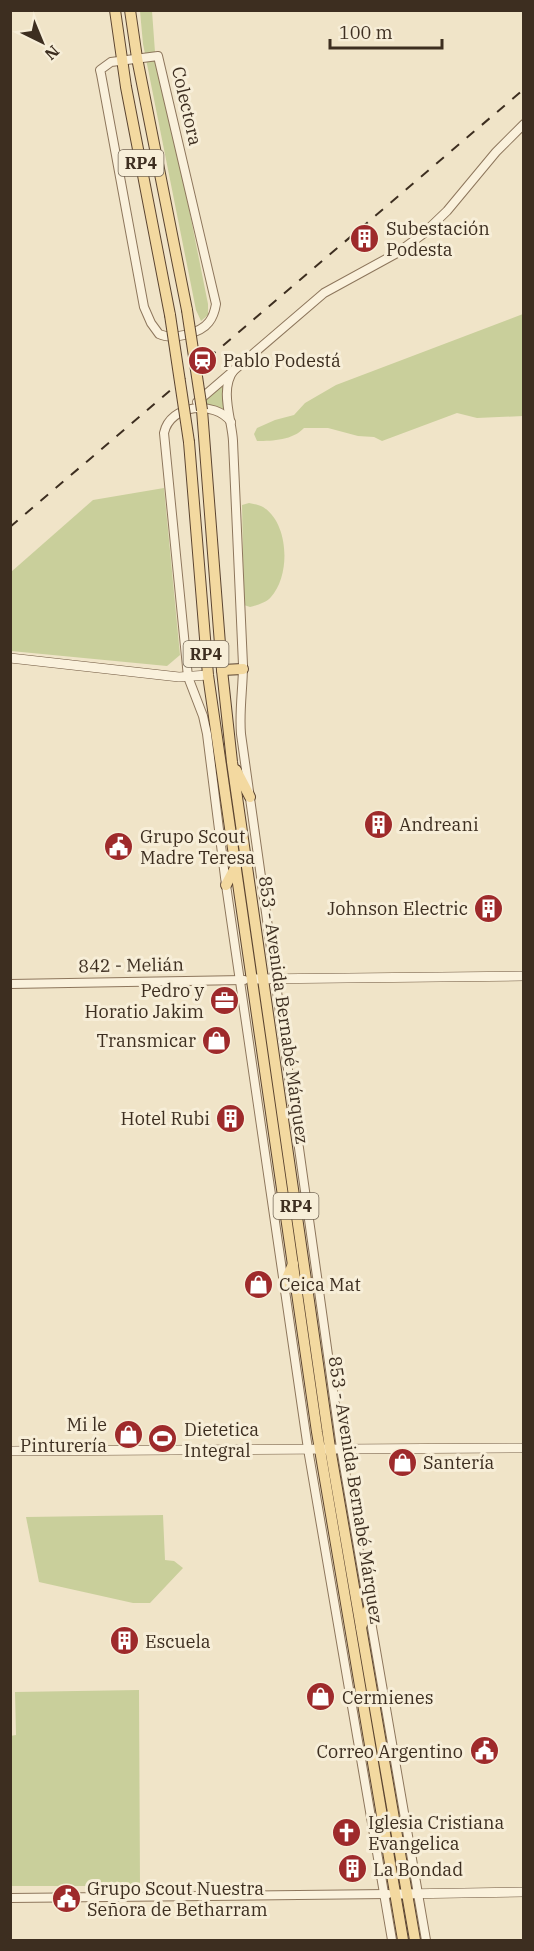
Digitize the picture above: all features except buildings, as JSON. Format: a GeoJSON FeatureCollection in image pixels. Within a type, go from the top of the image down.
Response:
{"type":"FeatureCollection","features":[{"type":"Feature","properties":{"kind":"main road","name":"853 - Avenida Bernabé Márquez"},"geometry":{"type":"LineString","coordinates":[[115,10],[121,60],[170,315],[189,442],[207,675],[236,866],[246,979],[325,1448],[412,1893],[415,1941]]}},
{"type":"Feature","properties":{"kind":"main road","name":"853 - Avenida Bernabé Márquez"},"geometry":{"type":"LineString","coordinates":[[130,10],[137,58],[187,310],[202,410],[222,670],[232,762],[269,979],[325,1448],[389,1894],[403,1941]]}},
{"type":"Feature","properties":{"kind":"main road"},"geometry":{"type":"LineString","coordinates":[[10,658],[188,677],[207,675]]}},
{"type":"Feature","properties":{"kind":"main road"},"geometry":{"type":"LineString","coordinates":[[222,670],[243,669]]}},
{"type":"Feature","properties":{"kind":"main road"},"geometry":{"type":"LineString","coordinates":[[232,762],[250,797]]}},
{"type":"Feature","properties":{"kind":"main road"},"geometry":{"type":"LineString","coordinates":[[226,885],[236,866]]}},
{"type":"Feature","properties":{"kind":"main road"},"geometry":{"type":"LineString","coordinates":[[246,979],[524,976]]}},
{"type":"Feature","properties":{"kind":"main road"},"geometry":{"type":"LineString","coordinates":[[285,1283],[293,1264]]}},
{"type":"Feature","properties":{"kind":"main road"},"geometry":{"type":"LineString","coordinates":[[10,1451],[524,1448]]}},
{"type":"Feature","properties":{"kind":"main road"},"geometry":{"type":"LineString","coordinates":[[361,1627],[370,1605]]}},
{"type":"Feature","properties":{"kind":"main road"},"geometry":{"type":"LineString","coordinates":[[389,1894],[524,1892]]}},
{"type":"Feature","properties":{"kind":"street","name":"Colectora"},"geometry":{"type":"LineString","coordinates":[[158,56],[216,303],[209,322],[196,331],[170,336],[159,334],[144,307],[100,70],[104,66],[121,60],[137,58],[158,56]]}},
{"type":"Feature","properties":{"kind":"street"},"geometry":{"type":"LineString","coordinates":[[186,411],[324,292],[397,253],[423,234],[447,211],[496,152],[524,124]]}},
{"type":"Feature","properties":{"kind":"street","name":"853 - Avenida Bernabé Márquez"},"geometry":{"type":"LineString","coordinates":[[234,370],[229,378],[227,391],[236,497],[243,669],[240,724],[269,979]]}},
{"type":"Feature","properties":{"kind":"street"},"geometry":{"type":"LineString","coordinates":[[186,411],[210,408],[223,413],[231,422]]}},
{"type":"Feature","properties":{"kind":"street","name":"853 - Avenida Bernabé Márquez"},"geometry":{"type":"LineString","coordinates":[[186,411],[174,416],[166,424],[164,433],[189,684],[203,716],[207,734],[226,885],[246,979],[285,1283],[325,1448],[370,1605],[412,1893],[426,1941]]}},
{"type":"Feature","properties":{"kind":"street","name":"842 - Melián"},"geometry":{"type":"LineString","coordinates":[[10,984],[246,979]]}},
{"type":"Feature","properties":{"kind":"street"},"geometry":{"type":"LineString","coordinates":[[10,1898],[389,1894]]}},
{"type":"Feature","properties":{"kind":"street","name":"853 - Avenida Bernabé Márquez"},"geometry":{"type":"LineString","coordinates":[[389,1894],[392,1941]]}},
{"type":"Feature","properties":{"kind":"green space"},"geometry":{"type":"Polygon","coordinates":[[[140,11],[152,11],[156,66],[177,149],[208,304],[208,315],[201,321],[196,310],[143,44],[140,11]]]}},
{"type":"Feature","properties":{"kind":"green space"},"geometry":{"type":"Polygon","coordinates":[[[523,314],[523,416],[477,418],[457,413],[382,441],[374,437],[358,436],[328,428],[304,428],[289,437],[257,441],[254,434],[257,428],[294,415],[305,403],[336,385],[523,314]]]}},
{"type":"Feature","properties":{"kind":"green space"},"geometry":{"type":"Polygon","coordinates":[[[224,383],[228,413],[199,404],[224,383]]]}},
{"type":"Feature","properties":{"kind":"green space"},"geometry":{"type":"Polygon","coordinates":[[[164,488],[180,655],[167,666],[11,651],[11,572],[93,500],[164,488]]]}},
{"type":"Feature","properties":{"kind":"green space"},"geometry":{"type":"Polygon","coordinates":[[[249,503],[263,507],[272,515],[278,525],[284,550],[282,576],[277,587],[267,601],[250,607],[244,605],[242,505],[249,503]]]}},
{"type":"Feature","properties":{"kind":"green space"},"geometry":{"type":"Polygon","coordinates":[[[163,1515],[165,1560],[174,1561],[183,1568],[150,1603],[133,1603],[39,1582],[26,1517],[163,1515]]]}},
{"type":"Feature","properties":{"kind":"green space"},"geometry":{"type":"Polygon","coordinates":[[[139,1690],[140,1886],[11,1886],[10,1736],[16,1735],[15,1692],[139,1690]]]}},
{"type":"Feature","properties":{"kind":"railway"},"geometry":{"type":"LineString","coordinates":[[10,527],[524,89]]}},
{"type":"Feature","properties":{"kind":"place","name":"Subestación Podesta"},"geometry":{"type":"Point","coordinates":[365,238]}},
{"type":"Feature","properties":{"kind":"place","name":"Pablo Podestá"},"geometry":{"type":"Point","coordinates":[202,360]}},
{"type":"Feature","properties":{"kind":"place","name":"Andreani"},"geometry":{"type":"Point","coordinates":[378,824]}},
{"type":"Feature","properties":{"kind":"place","name":"Grupo Scout Madre Teresa"},"geometry":{"type":"Point","coordinates":[119,846]}},
{"type":"Feature","properties":{"kind":"place","name":"Johnson Electric"},"geometry":{"type":"Point","coordinates":[489,908]}},
{"type":"Feature","properties":{"kind":"place","name":"Pedro y Horatio Jakim"},"geometry":{"type":"Point","coordinates":[225,1000]}},
{"type":"Feature","properties":{"kind":"place","name":"Transmicar"},"geometry":{"type":"Point","coordinates":[217,1040]}},
{"type":"Feature","properties":{"kind":"place","name":"Hotel Rubi"},"geometry":{"type":"Point","coordinates":[231,1118]}},
{"type":"Feature","properties":{"kind":"place","name":"Ceica Mat"},"geometry":{"type":"Point","coordinates":[258,1284]}},
{"type":"Feature","properties":{"kind":"place","name":"Mi le Pinturería"},"geometry":{"type":"Point","coordinates":[128,1434]}},
{"type":"Feature","properties":{"kind":"place","name":"Dietetica Integral"},"geometry":{"type":"Point","coordinates":[163,1439]}},
{"type":"Feature","properties":{"kind":"place","name":"Santería"},"geometry":{"type":"Point","coordinates":[402,1462]}},
{"type":"Feature","properties":{"kind":"place","name":"Escuela"},"geometry":{"type":"Point","coordinates":[124,1641]}},
{"type":"Feature","properties":{"kind":"place","name":"Cermienes"},"geometry":{"type":"Point","coordinates":[321,1697]}},
{"type":"Feature","properties":{"kind":"place","name":"Correo Argentino"},"geometry":{"type":"Point","coordinates":[484,1751]}},
{"type":"Feature","properties":{"kind":"place","name":"Iglesia Cristiana Evangelica"},"geometry":{"type":"Point","coordinates":[347,1832]}},
{"type":"Feature","properties":{"kind":"place","name":"La Bondad"},"geometry":{"type":"Point","coordinates":[352,1869]}},
{"type":"Feature","properties":{"kind":"place","name":"Grupo Scout Nuestra Señora de Betharram"},"geometry":{"type":"Point","coordinates":[66,1898]}}]}
